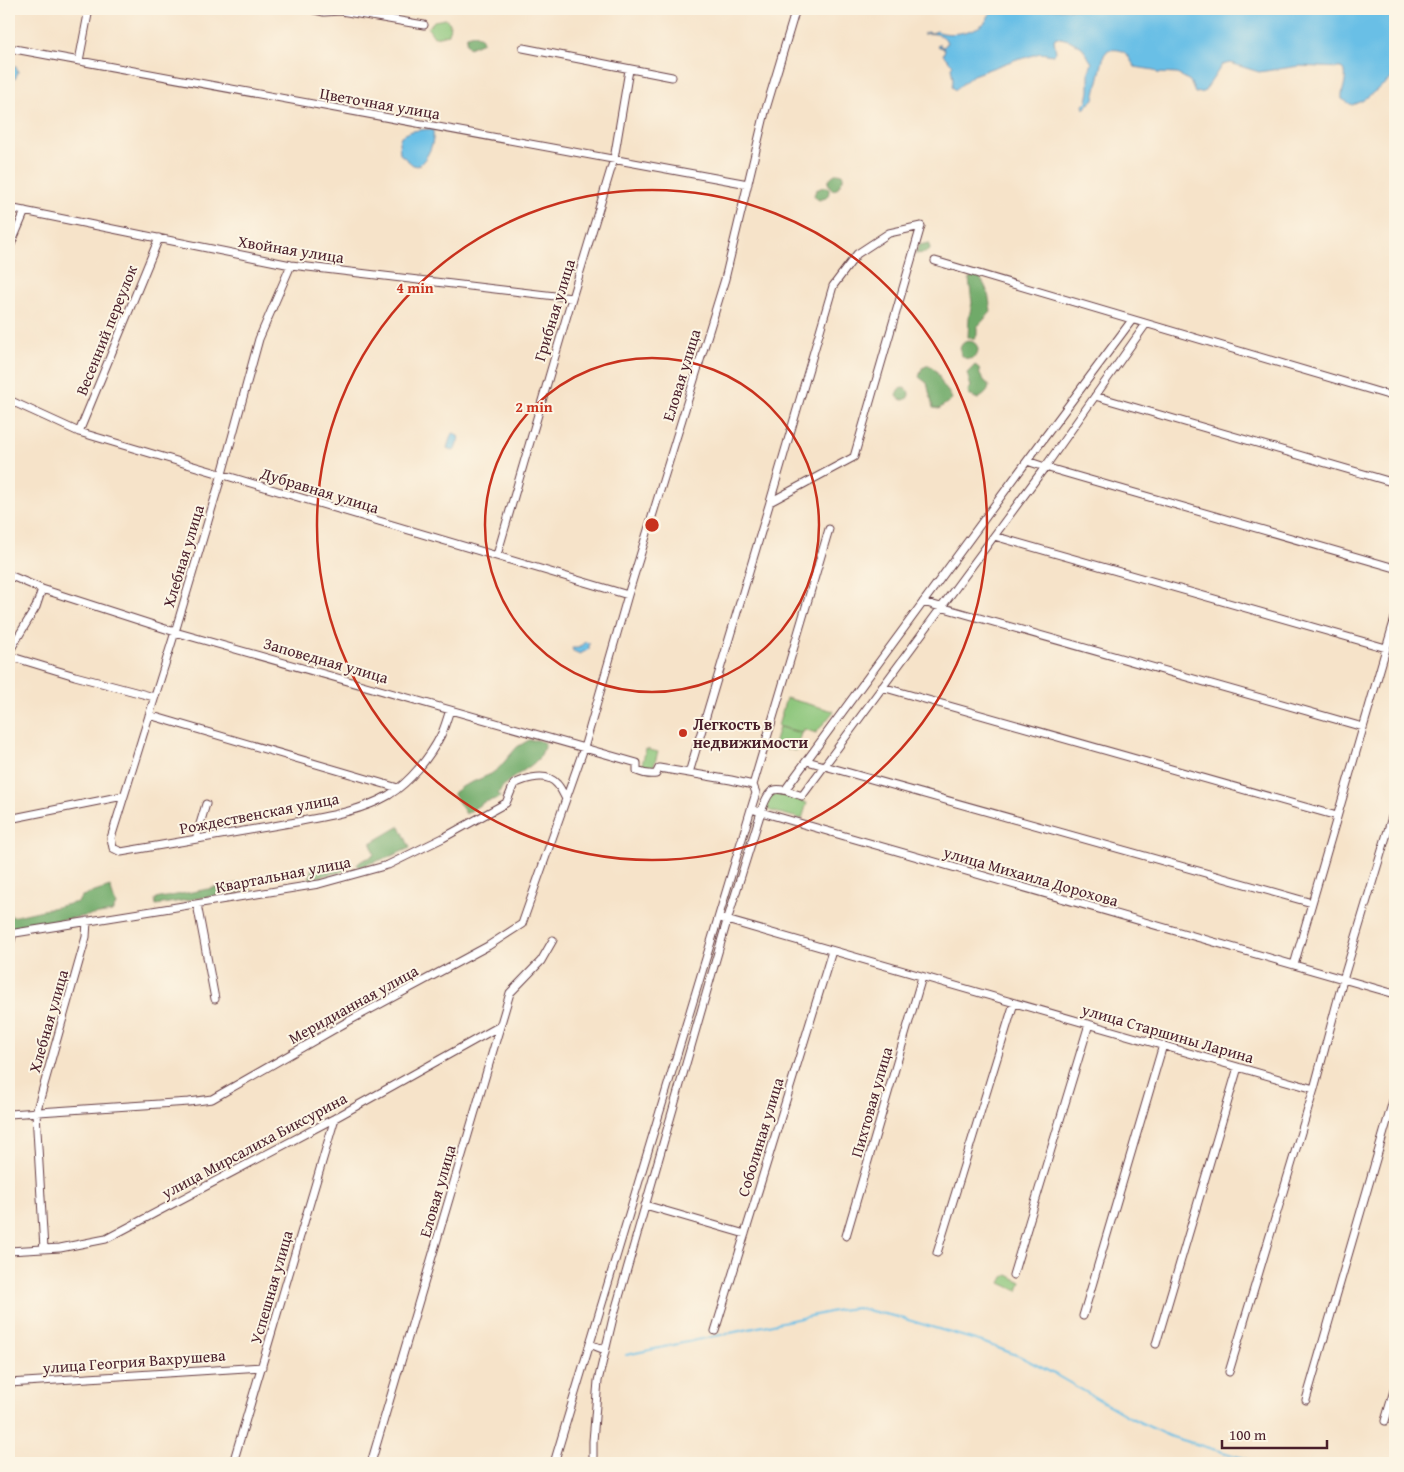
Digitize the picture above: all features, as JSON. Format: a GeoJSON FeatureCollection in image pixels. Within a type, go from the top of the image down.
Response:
{"type":"FeatureCollection","features":[{"type":"Feature","properties":{"kind":"street"},"geometry":{"type":"LineString","coordinates":[[79,61],[89,9]]}},
{"type":"Feature","properties":{"kind":"street"},"geometry":{"type":"LineString","coordinates":[[310,9],[324,12],[341,11],[424,25]]}},
{"type":"Feature","properties":{"kind":"street","name":"Еловая улица"},"geometry":{"type":"LineString","coordinates":[[584,748],[628,595],[725,279],[765,112],[796,9]]}},
{"type":"Feature","properties":{"kind":"street","name":"Цветочная улица"},"geometry":{"type":"LineString","coordinates":[[9,48],[748,184]]}},
{"type":"Feature","properties":{"kind":"street"},"geometry":{"type":"LineString","coordinates":[[523,48],[672,77]]}},
{"type":"Feature","properties":{"kind":"street","name":"Грибная улица"},"geometry":{"type":"LineString","coordinates":[[497,555],[614,159],[629,70]]}},
{"type":"Feature","properties":{"kind":"street","name":"Хвойная улица"},"geometry":{"type":"LineString","coordinates":[[9,208],[291,265],[572,298]]}},
{"type":"Feature","properties":{"kind":"street"},"geometry":{"type":"LineString","coordinates":[[9,249],[25,211]]}},
{"type":"Feature","properties":{"kind":"street"},"geometry":{"type":"LineString","coordinates":[[753,785],[689,773],[833,286],[857,254],[889,233],[921,226],[854,456],[770,502]]}},
{"type":"Feature","properties":{"kind":"street","name":"Весенний переулок"},"geometry":{"type":"LineString","coordinates":[[79,432],[159,238]]}},
{"type":"Feature","properties":{"kind":"street"},"geometry":{"type":"LineString","coordinates":[[935,261],[1395,397]]}},
{"type":"Feature","properties":{"kind":"street","name":"Хлебная улица"},"geometry":{"type":"LineString","coordinates":[[121,852],[113,848],[110,838],[175,632],[222,474],[259,339],[291,265]]}},
{"type":"Feature","properties":{"kind":"street"},"geometry":{"type":"LineString","coordinates":[[785,790],[1132,320]]}},
{"type":"Feature","properties":{"kind":"street"},"geometry":{"type":"LineString","coordinates":[[593,1463],[598,1381],[613,1318],[727,921],[767,795],[771,791],[785,790],[802,796],[1045,467],[1146,324]]}},
{"type":"Feature","properties":{"kind":"street"},"geometry":{"type":"LineString","coordinates":[[1095,396],[1395,483]]}},
{"type":"Feature","properties":{"kind":"street","name":"Дубравная улица"},"geometry":{"type":"LineString","coordinates":[[9,400],[79,432],[628,595]]}},
{"type":"Feature","properties":{"kind":"street"},"geometry":{"type":"LineString","coordinates":[[1027,461],[1395,568]]}},
{"type":"Feature","properties":{"kind":"street"},"geometry":{"type":"LineString","coordinates":[[554,1463],[756,793],[753,785],[829,529]]}},
{"type":"Feature","properties":{"kind":"street"},"geometry":{"type":"LineString","coordinates":[[994,536],[1386,648]]}},
{"type":"Feature","properties":{"kind":"street","name":"Заповедная улица"},"geometry":{"type":"LineString","coordinates":[[9,575],[42,589],[175,632],[637,763],[637,771],[650,775],[656,774],[658,768],[689,773]]}},
{"type":"Feature","properties":{"kind":"street"},"geometry":{"type":"LineString","coordinates":[[42,589],[36,607],[9,654],[75,676],[154,697]]}},
{"type":"Feature","properties":{"kind":"street"},"geometry":{"type":"LineString","coordinates":[[924,602],[1363,727]]}},
{"type":"Feature","properties":{"kind":"street"},"geometry":{"type":"LineString","coordinates":[[1294,965],[1395,618]]}},
{"type":"Feature","properties":{"kind":"street"},"geometry":{"type":"LineString","coordinates":[[882,687],[1337,816]]}},
{"type":"Feature","properties":{"kind":"street","name":"Рождественская улица"},"geometry":{"type":"LineString","coordinates":[[121,852],[321,817],[374,803],[398,788],[429,754],[441,734],[450,710]]}},
{"type":"Feature","properties":{"kind":"street"},"geometry":{"type":"LineString","coordinates":[[148,715],[398,788]]}},
{"type":"Feature","properties":{"kind":"street","name":"Меридианная улица"},"geometry":{"type":"LineString","coordinates":[[9,1114],[212,1099],[345,1023],[488,946],[522,924],[584,748]]}},
{"type":"Feature","properties":{"kind":"street"},"geometry":{"type":"LineString","coordinates":[[807,761],[1312,903]]}},
{"type":"Feature","properties":{"kind":"street","name":"Квартальная улица"},"geometry":{"type":"LineString","coordinates":[[86,921],[319,884],[388,865],[443,838],[506,803],[514,784],[527,778],[547,778],[552,780],[557,783],[566,799]]}},
{"type":"Feature","properties":{"kind":"street"},"geometry":{"type":"LineString","coordinates":[[9,818],[123,796]]}},
{"type":"Feature","properties":{"kind":"street"},"geometry":{"type":"LineString","coordinates":[[197,839],[206,804]]}},
{"type":"Feature","properties":{"kind":"street"},"geometry":{"type":"LineString","coordinates":[[1229,1372],[1314,1089],[1343,980],[1395,807]]}},
{"type":"Feature","properties":{"kind":"street","name":"улица Михаила Дорохова"},"geometry":{"type":"LineString","coordinates":[[751,809],[1395,994]]}},
{"type":"Feature","properties":{"kind":"street"},"geometry":{"type":"LineString","coordinates":[[197,904],[215,999]]}},
{"type":"Feature","properties":{"kind":"street","name":"улица Старшины Ларина"},"geometry":{"type":"LineString","coordinates":[[718,918],[1314,1089]]}},
{"type":"Feature","properties":{"kind":"street"},"geometry":{"type":"LineString","coordinates":[[9,948],[11,934],[86,921]]}},
{"type":"Feature","properties":{"kind":"street","name":"Хлебная улица"},"geometry":{"type":"LineString","coordinates":[[44,1249],[36,1113],[86,937],[86,921]]}},
{"type":"Feature","properties":{"kind":"street","name":"Еловая улица"},"geometry":{"type":"LineString","coordinates":[[371,1463],[510,993],[541,961],[553,940]]}},
{"type":"Feature","properties":{"kind":"street","name":"Соболиная улица"},"geometry":{"type":"LineString","coordinates":[[715,1331],[832,951]]}},
{"type":"Feature","properties":{"kind":"street","name":"Пихтовая улица"},"geometry":{"type":"LineString","coordinates":[[846,1236],[922,977]]}},
{"type":"Feature","properties":{"kind":"street"},"geometry":{"type":"LineString","coordinates":[[937,1253],[1014,1003]]}},
{"type":"Feature","properties":{"kind":"street"},"geometry":{"type":"LineString","coordinates":[[1013,1274],[1088,1024]]}},
{"type":"Feature","properties":{"kind":"street","name":"улица Мирсалиха Биксурина"},"geometry":{"type":"LineString","coordinates":[[9,1251],[44,1249],[106,1240],[335,1118],[500,1026]]}},
{"type":"Feature","properties":{"kind":"street"},"geometry":{"type":"LineString","coordinates":[[1083,1316],[1163,1046]]}},
{"type":"Feature","properties":{"kind":"street"},"geometry":{"type":"LineString","coordinates":[[1156,1344],[1238,1067]]}},
{"type":"Feature","properties":{"kind":"street"},"geometry":{"type":"LineString","coordinates":[[1306,1400],[1395,1094]]}},
{"type":"Feature","properties":{"kind":"street","name":"Успешная улица"},"geometry":{"type":"LineString","coordinates":[[233,1463],[335,1118]]}},
{"type":"Feature","properties":{"kind":"street"},"geometry":{"type":"LineString","coordinates":[[645,1205],[744,1234]]}},
{"type":"Feature","properties":{"kind":"street"},"geometry":{"type":"LineString","coordinates":[[590,1344],[606,1350]]}},
{"type":"Feature","properties":{"kind":"street","name":"улица Геогрия Вахрушева"},"geometry":{"type":"LineString","coordinates":[[9,1383],[262,1367]]}},
{"type":"Feature","properties":{"kind":"street"},"geometry":{"type":"LineString","coordinates":[[1385,1421],[1395,1387]]}},
{"type":"Feature","properties":{"kind":"green space"},"geometry":{"type":"Polygon","coordinates":[[[445,19],[450,23],[449,34],[434,37],[428,28],[434,21],[445,19]]]}},
{"type":"Feature","properties":{"kind":"green space"},"geometry":{"type":"Polygon","coordinates":[[[474,34],[481,37],[483,42],[469,48],[466,42],[467,36],[474,34]]]}},
{"type":"Feature","properties":{"kind":"green space"},"geometry":{"type":"Polygon","coordinates":[[[839,173],[843,175],[843,179],[837,189],[832,190],[828,183],[833,175],[839,173]]]}},
{"type":"Feature","properties":{"kind":"green space"},"geometry":{"type":"Polygon","coordinates":[[[828,187],[828,194],[826,198],[819,200],[814,195],[816,190],[828,187]]]}},
{"type":"Feature","properties":{"kind":"green space"},"geometry":{"type":"Polygon","coordinates":[[[929,243],[930,249],[925,253],[915,254],[919,245],[929,243]]]}},
{"type":"Feature","properties":{"kind":"green space"},"geometry":{"type":"Polygon","coordinates":[[[974,275],[981,279],[986,288],[991,312],[977,327],[975,339],[968,337],[972,303],[969,279],[974,275]]]}},
{"type":"Feature","properties":{"kind":"green space"},"geometry":{"type":"Polygon","coordinates":[[[969,341],[975,344],[978,350],[975,356],[969,359],[963,356],[960,350],[963,344],[969,341]]]}},
{"type":"Feature","properties":{"kind":"green space"},"geometry":{"type":"Polygon","coordinates":[[[929,365],[937,372],[952,399],[939,409],[933,408],[927,383],[919,377],[922,368],[929,365]]]}},
{"type":"Feature","properties":{"kind":"green space"},"geometry":{"type":"Polygon","coordinates":[[[975,365],[979,368],[980,375],[989,386],[987,392],[978,399],[969,395],[968,390],[971,387],[967,373],[975,365]]]}},
{"type":"Feature","properties":{"kind":"green space"},"geometry":{"type":"Polygon","coordinates":[[[901,388],[905,388],[909,394],[905,400],[901,400],[897,396],[897,392],[901,388]]]}},
{"type":"Feature","properties":{"kind":"green space"},"geometry":{"type":"Polygon","coordinates":[[[786,698],[834,711],[816,733],[804,729],[803,733],[778,726],[786,698]]]}},
{"type":"Feature","properties":{"kind":"green space"},"geometry":{"type":"Polygon","coordinates":[[[779,727],[801,733],[796,751],[774,745],[779,727]]]}},
{"type":"Feature","properties":{"kind":"green space"},"geometry":{"type":"Polygon","coordinates":[[[529,740],[538,740],[545,743],[539,758],[505,784],[498,794],[501,796],[484,802],[466,814],[453,793],[461,787],[491,774],[499,768],[517,747],[529,740]]]}},
{"type":"Feature","properties":{"kind":"green space"},"geometry":{"type":"Polygon","coordinates":[[[646,749],[658,752],[652,772],[641,768],[646,749]]]}},
{"type":"Feature","properties":{"kind":"green space"},"geometry":{"type":"Polygon","coordinates":[[[777,793],[807,803],[802,819],[766,808],[770,796],[777,793]]]}},
{"type":"Feature","properties":{"kind":"green space"},"geometry":{"type":"Polygon","coordinates":[[[400,826],[410,848],[359,867],[357,865],[374,854],[371,843],[400,826]]]}},
{"type":"Feature","properties":{"kind":"green space"},"geometry":{"type":"Polygon","coordinates":[[[337,863],[342,865],[345,871],[309,879],[312,867],[337,863]]]}},
{"type":"Feature","properties":{"kind":"green space"},"geometry":{"type":"Polygon","coordinates":[[[250,881],[251,890],[156,905],[155,899],[250,881]]]}},
{"type":"Feature","properties":{"kind":"green space"},"geometry":{"type":"Polygon","coordinates":[[[110,887],[116,905],[112,912],[9,928],[9,912],[12,917],[78,902],[82,896],[110,887]]]}},
{"type":"Feature","properties":{"kind":"green space"},"geometry":{"type":"Polygon","coordinates":[[[1008,1275],[1021,1282],[1018,1291],[1001,1283],[1004,1277],[1008,1275]]]}},
{"type":"Feature","properties":{"kind":"water"},"geometry":{"type":"Polygon","coordinates":[[[1000,9],[1395,9],[1395,76],[1362,101],[1352,105],[1342,99],[1345,71],[1341,68],[1299,66],[1259,72],[1230,63],[1222,65],[1204,92],[1195,93],[1190,81],[1177,74],[1157,73],[1154,70],[1135,67],[1122,51],[1108,50],[1104,55],[1094,99],[1084,109],[1083,105],[1087,101],[1089,91],[1089,71],[1092,63],[1082,47],[1069,40],[1056,37],[1054,40],[1056,52],[1053,55],[1040,53],[1017,59],[973,75],[955,90],[952,87],[951,67],[953,65],[943,55],[945,49],[937,46],[940,43],[940,46],[944,47],[947,43],[946,40],[938,34],[923,34],[937,31],[954,34],[967,31],[979,27],[990,14],[1000,9]]]}},
{"type":"Feature","properties":{"kind":"water"},"geometry":{"type":"Polygon","coordinates":[[[16,66],[18,72],[15,79],[9,78],[9,67],[16,66]]]}},
{"type":"Feature","properties":{"kind":"water"},"geometry":{"type":"Polygon","coordinates":[[[433,130],[430,150],[418,166],[413,165],[400,154],[399,142],[401,136],[412,131],[433,130]]]}},
{"type":"Feature","properties":{"kind":"water"},"geometry":{"type":"Polygon","coordinates":[[[454,433],[459,438],[453,451],[447,448],[451,435],[454,433]]]}},
{"type":"Feature","properties":{"kind":"water"},"geometry":{"type":"Polygon","coordinates":[[[585,642],[589,643],[589,649],[580,654],[573,651],[572,648],[578,648],[585,642]]]}},
{"type":"Feature","properties":{"kind":"waterway"},"geometry":{"type":"LineString","coordinates":[[626,1355],[839,1310],[857,1308],[898,1317],[982,1342],[1019,1356],[1131,1418],[1169,1436],[1259,1463]]}},
{"type":"Feature","properties":{"kind":"place","name":"Легкость в недвижимости"},"geometry":{"type":"Point","coordinates":[683,733]}}]}
